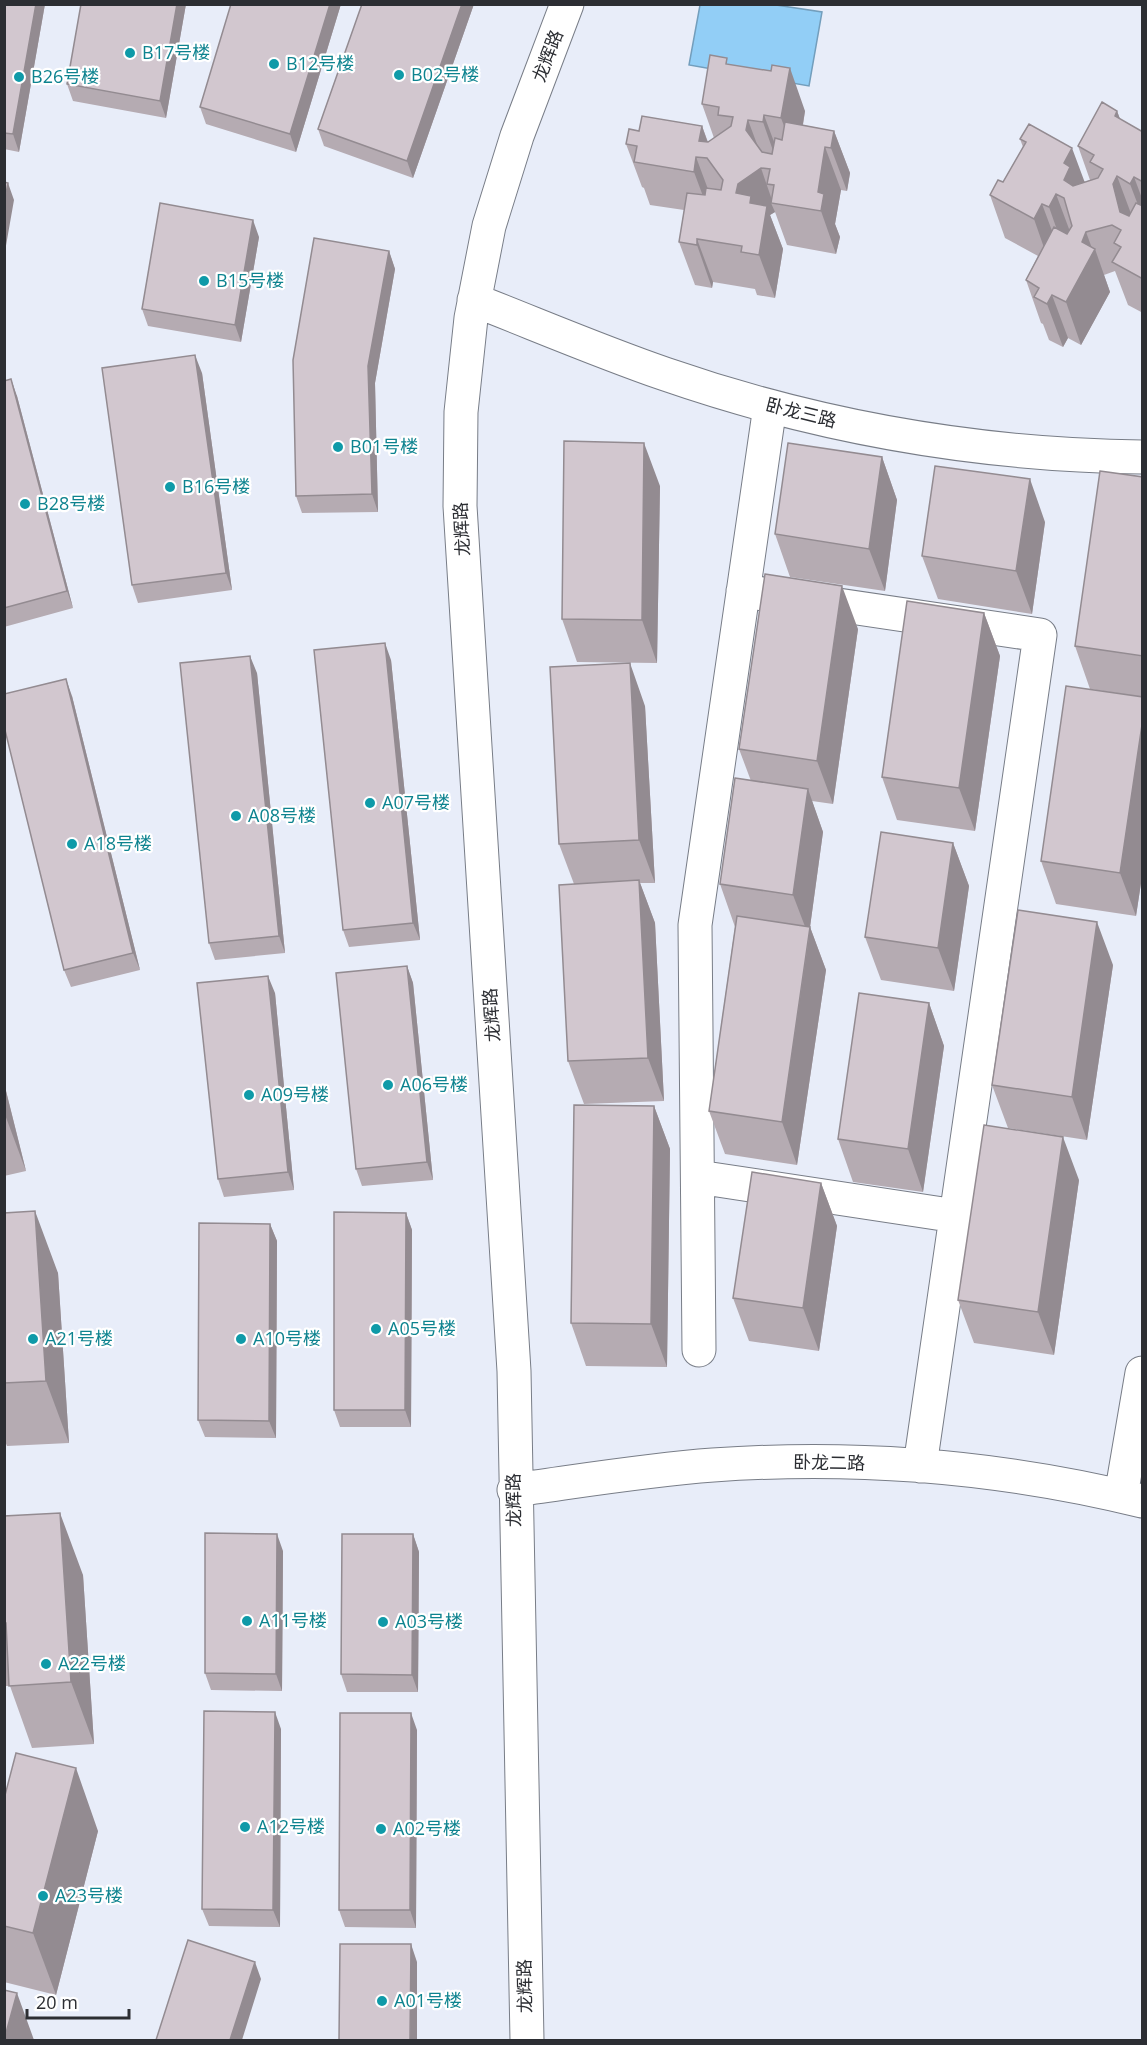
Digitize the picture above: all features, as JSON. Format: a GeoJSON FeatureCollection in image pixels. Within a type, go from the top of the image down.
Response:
{"type":"FeatureCollection","features":[{"type":"Feature","properties":{"kind":"street","name":"龙辉路"},"geometry":{"type":"LineString","coordinates":[[527,2040],[514,1490],[514,1371],[460,506],[461,412],[474,300],[489,226],[517,136],[567,4]]}},
{"type":"Feature","properties":{"kind":"street","name":"卧龙三路"},"geometry":{"type":"LineString","coordinates":[[474,300],[665,374],[770,406],[873,430],[980,447],[1087,456],[1143,457]]}},
{"type":"Feature","properties":{"kind":"street"},"geometry":{"type":"LineString","coordinates":[[699,1350],[695,925],[770,406]]}},
{"type":"Feature","properties":{"kind":"street"},"geometry":{"type":"LineString","coordinates":[[743,591],[1040,635],[920,1466]]}},
{"type":"Feature","properties":{"kind":"street"},"geometry":{"type":"LineString","coordinates":[[698,1178],[956,1216]]}},
{"type":"Feature","properties":{"kind":"street"},"geometry":{"type":"LineString","coordinates":[[1132,1499],[1143,1373]]}},
{"type":"Feature","properties":{"kind":"street","name":"卧龙二路"},"geometry":{"type":"LineString","coordinates":[[514,1490],[712,1465],[838,1462],[920,1466],[1042,1481],[1132,1499]]}},
{"type":"Feature","properties":{"kind":"water"},"geometry":{"type":"Polygon","coordinates":[[[700,5],[776,5],[822,12],[809,86],[689,65],[700,5]]]}},
{"type":"Feature","properties":{"kind":"building","name":"B26号楼"},"geometry":{"type":"Polygon","coordinates":[[[4,4],[36,4],[13,134],[4,133],[4,4]]]}},
{"type":"Feature","properties":{"kind":"building","name":"B17号楼"},"geometry":{"type":"Polygon","coordinates":[[[81,4],[177,4],[160,101],[67,84],[81,4]]]}},
{"type":"Feature","properties":{"kind":"building","name":"B12号楼"},"geometry":{"type":"Polygon","coordinates":[[[231,4],[330,4],[290,134],[200,107],[231,4]]]}},
{"type":"Feature","properties":{"kind":"building","name":"B02号楼"},"geometry":{"type":"Polygon","coordinates":[[[362,4],[462,4],[407,161],[318,129],[362,4]]]}},
{"type":"Feature","properties":{"kind":"building"},"geometry":{"type":"Polygon","coordinates":[[[710,55],[727,58],[726,64],[771,71],[772,65],[790,68],[781,118],[764,115],[763,122],[748,120],[746,130],[762,152],[772,154],[775,138],[782,140],[785,122],[834,131],[831,148],[825,147],[818,192],[824,194],[821,211],[771,203],[774,185],[767,184],[770,169],[761,168],[738,184],[736,193],[751,196],[750,203],[767,206],[759,255],[741,252],[742,246],[697,239],[697,245],[679,242],[687,193],[705,195],[706,188],[721,190],[723,180],[707,158],[696,157],[694,172],[634,162],[637,146],[626,144],[629,129],[639,131],[642,116],[702,126],[699,141],[708,142],[731,126],[733,117],[718,115],[719,107],[702,104],[710,55]]]}},
{"type":"Feature","properties":{"kind":"building"},"geometry":{"type":"Polygon","coordinates":[[[1102,102],[1117,111],[1115,116],[1143,132],[1143,182],[1134,177],[1130,184],[1117,176],[1113,184],[1120,212],[1129,216],[1136,203],[1143,206],[1143,279],[1112,262],[1121,247],[1114,243],[1121,230],[1112,225],[1086,232],[1082,242],[1095,249],[1066,302],[1052,295],[1047,304],[1034,297],[1039,288],[1026,280],[1054,227],[1067,234],[1072,226],[1064,198],[1056,194],[1049,207],[1042,204],[1034,219],[990,195],[998,180],[1003,182],[1026,142],[1020,139],[1029,124],[1072,148],[1064,163],[1070,167],[1064,180],[1073,186],[1098,178],[1103,169],[1090,162],[1094,155],[1078,146],[1102,102]]]}},
{"type":"Feature","properties":{"kind":"building"},"geometry":{"type":"Polygon","coordinates":[[[4,182],[8,183],[4,204],[4,182]]]}},
{"type":"Feature","properties":{"kind":"building","name":"B15号楼"},"geometry":{"type":"Polygon","coordinates":[[[160,203],[253,220],[235,325],[142,309],[160,203]]]}},
{"type":"Feature","properties":{"kind":"building","name":"B01号楼"},"geometry":{"type":"Polygon","coordinates":[[[314,238],[389,251],[368,366],[372,494],[296,496],[293,360],[314,238]]]}},
{"type":"Feature","properties":{"kind":"building","name":"B16号楼"},"geometry":{"type":"Polygon","coordinates":[[[195,355],[226,573],[132,585],[102,368],[195,355]]]}},
{"type":"Feature","properties":{"kind":"building","name":"B28号楼"},"geometry":{"type":"Polygon","coordinates":[[[11,379],[67,591],[4,608],[4,381],[11,379]]]}},
{"type":"Feature","properties":{"kind":"building"},"geometry":{"type":"Polygon","coordinates":[[[564,441],[644,443],[642,620],[562,619],[564,441]]]}},
{"type":"Feature","properties":{"kind":"building"},"geometry":{"type":"Polygon","coordinates":[[[788,443],[882,457],[869,549],[775,534],[788,443]]]}},
{"type":"Feature","properties":{"kind":"building"},"geometry":{"type":"Polygon","coordinates":[[[935,466],[1030,479],[1016,571],[922,556],[935,466]]]}},
{"type":"Feature","properties":{"kind":"building"},"geometry":{"type":"Polygon","coordinates":[[[1100,471],[1143,477],[1143,656],[1075,646],[1100,471]]]}},
{"type":"Feature","properties":{"kind":"building"},"geometry":{"type":"Polygon","coordinates":[[[765,574],[842,586],[817,761],[739,749],[765,574]]]}},
{"type":"Feature","properties":{"kind":"building"},"geometry":{"type":"Polygon","coordinates":[[[907,601],[984,613],[959,788],[882,777],[907,601]]]}},
{"type":"Feature","properties":{"kind":"building","name":"A07号楼"},"geometry":{"type":"Polygon","coordinates":[[[385,643],[413,923],[343,930],[314,650],[385,643]]]}},
{"type":"Feature","properties":{"kind":"building","name":"A08号楼"},"geometry":{"type":"Polygon","coordinates":[[[250,656],[279,936],[209,943],[180,663],[250,656]]]}},
{"type":"Feature","properties":{"kind":"building"},"geometry":{"type":"Polygon","coordinates":[[[630,663],[639,840],[559,844],[550,667],[630,663]]]}},
{"type":"Feature","properties":{"kind":"building","name":"A18号楼"},"geometry":{"type":"Polygon","coordinates":[[[66,679],[133,953],[64,970],[4,726],[4,694],[66,679]]]}},
{"type":"Feature","properties":{"kind":"building"},"geometry":{"type":"Polygon","coordinates":[[[1066,686],[1143,697],[1143,718],[1120,873],[1041,861],[1066,686]]]}},
{"type":"Feature","properties":{"kind":"building"},"geometry":{"type":"Polygon","coordinates":[[[735,778],[808,789],[793,895],[720,884],[735,778]]]}},
{"type":"Feature","properties":{"kind":"building"},"geometry":{"type":"Polygon","coordinates":[[[881,832],[953,843],[938,948],[865,937],[881,832]]]}},
{"type":"Feature","properties":{"kind":"building"},"geometry":{"type":"Polygon","coordinates":[[[639,880],[648,1058],[568,1061],[559,885],[639,880]]]}},
{"type":"Feature","properties":{"kind":"building"},"geometry":{"type":"Polygon","coordinates":[[[1018,910],[1097,922],[1072,1097],[992,1085],[1018,910]]]}},
{"type":"Feature","properties":{"kind":"building"},"geometry":{"type":"Polygon","coordinates":[[[737,916],[810,927],[782,1122],[709,1111],[737,916]]]}},
{"type":"Feature","properties":{"kind":"building","name":"A06号楼"},"geometry":{"type":"Polygon","coordinates":[[[407,966],[427,1162],[356,1169],[336,973],[407,966]]]}},
{"type":"Feature","properties":{"kind":"building","name":"A09号楼"},"geometry":{"type":"Polygon","coordinates":[[[268,976],[288,1172],[218,1179],[197,983],[268,976]]]}},
{"type":"Feature","properties":{"kind":"building"},"geometry":{"type":"Polygon","coordinates":[[[859,993],[929,1003],[908,1149],[838,1139],[859,993]]]}},
{"type":"Feature","properties":{"kind":"building"},"geometry":{"type":"Polygon","coordinates":[[[574,1105],[654,1106],[651,1324],[571,1323],[574,1105]]]}},
{"type":"Feature","properties":{"kind":"building"},"geometry":{"type":"Polygon","coordinates":[[[984,1125],[1063,1137],[1038,1312],[958,1300],[984,1125]]]}},
{"type":"Feature","properties":{"kind":"building"},"geometry":{"type":"Polygon","coordinates":[[[752,1172],[821,1183],[803,1308],[733,1298],[752,1172]]]}},
{"type":"Feature","properties":{"kind":"building"},"geometry":{"type":"Polygon","coordinates":[[[35,1211],[46,1381],[4,1383],[4,1213],[35,1211]]]}},
{"type":"Feature","properties":{"kind":"building","name":"A05号楼"},"geometry":{"type":"Polygon","coordinates":[[[334,1212],[406,1213],[405,1410],[334,1410],[334,1212]]]}},
{"type":"Feature","properties":{"kind":"building","name":"A10号楼"},"geometry":{"type":"Polygon","coordinates":[[[199,1223],[270,1224],[269,1421],[198,1420],[199,1223]]]}},
{"type":"Feature","properties":{"kind":"building"},"geometry":{"type":"Polygon","coordinates":[[[60,1513],[71,1682],[9,1686],[6,1623],[4,1623],[4,1516],[60,1513]]]}},
{"type":"Feature","properties":{"kind":"building","name":"A11号楼"},"geometry":{"type":"Polygon","coordinates":[[[205,1533],[277,1534],[276,1674],[205,1673],[205,1533]]]}},
{"type":"Feature","properties":{"kind":"building","name":"A03号楼"},"geometry":{"type":"Polygon","coordinates":[[[342,1534],[413,1534],[412,1675],[341,1674],[342,1534]]]}},
{"type":"Feature","properties":{"kind":"building","name":"A12号楼"},"geometry":{"type":"Polygon","coordinates":[[[204,1711],[275,1712],[273,1910],[202,1909],[204,1711]]]}},
{"type":"Feature","properties":{"kind":"building","name":"A02号楼"},"geometry":{"type":"Polygon","coordinates":[[[340,1713],[411,1713],[410,1910],[339,1910],[340,1713]]]}},
{"type":"Feature","properties":{"kind":"building"},"geometry":{"type":"Polygon","coordinates":[[[16,1753],[76,1768],[33,1933],[4,1926],[4,1799],[16,1753]]]}},
{"type":"Feature","properties":{"kind":"building"},"geometry":{"type":"Polygon","coordinates":[[[188,1940],[255,1962],[230,2040],[156,2040],[188,1940]]]}},
{"type":"Feature","properties":{"kind":"building","name":"A01号楼"},"geometry":{"type":"Polygon","coordinates":[[[340,1944],[411,1944],[410,2040],[339,2040],[340,1944]]]}},
{"type":"Feature","properties":{"kind":"building"},"geometry":{"type":"Polygon","coordinates":[[[4,1990],[17,1993],[4,2040],[4,1990]]]}},
{"type":"Feature","properties":{"kind":"place","name":"B17号楼"},"geometry":{"type":"Point","coordinates":[130,53]}},
{"type":"Feature","properties":{"kind":"place","name":"B12号楼"},"geometry":{"type":"Point","coordinates":[274,64]}},
{"type":"Feature","properties":{"kind":"place","name":"B02号楼"},"geometry":{"type":"Point","coordinates":[399,75]}},
{"type":"Feature","properties":{"kind":"place","name":"B26号楼"},"geometry":{"type":"Point","coordinates":[19,77]}},
{"type":"Feature","properties":{"kind":"place","name":"B15号楼"},"geometry":{"type":"Point","coordinates":[204,281]}},
{"type":"Feature","properties":{"kind":"place","name":"B01号楼"},"geometry":{"type":"Point","coordinates":[338,447]}},
{"type":"Feature","properties":{"kind":"place","name":"B16号楼"},"geometry":{"type":"Point","coordinates":[170,487]}},
{"type":"Feature","properties":{"kind":"place","name":"B28号楼"},"geometry":{"type":"Point","coordinates":[25,504]}},
{"type":"Feature","properties":{"kind":"place","name":"A07号楼"},"geometry":{"type":"Point","coordinates":[370,803]}},
{"type":"Feature","properties":{"kind":"place","name":"A08号楼"},"geometry":{"type":"Point","coordinates":[236,816]}},
{"type":"Feature","properties":{"kind":"place","name":"A18号楼"},"geometry":{"type":"Point","coordinates":[72,844]}},
{"type":"Feature","properties":{"kind":"place","name":"A06号楼"},"geometry":{"type":"Point","coordinates":[388,1085]}},
{"type":"Feature","properties":{"kind":"place","name":"A09号楼"},"geometry":{"type":"Point","coordinates":[249,1095]}},
{"type":"Feature","properties":{"kind":"place","name":"A05号楼"},"geometry":{"type":"Point","coordinates":[376,1329]}},
{"type":"Feature","properties":{"kind":"place","name":"A21号楼"},"geometry":{"type":"Point","coordinates":[33,1339]}},
{"type":"Feature","properties":{"kind":"place","name":"A10号楼"},"geometry":{"type":"Point","coordinates":[241,1339]}},
{"type":"Feature","properties":{"kind":"place","name":"A11号楼"},"geometry":{"type":"Point","coordinates":[247,1621]}},
{"type":"Feature","properties":{"kind":"place","name":"A03号楼"},"geometry":{"type":"Point","coordinates":[383,1622]}},
{"type":"Feature","properties":{"kind":"place","name":"A22号楼"},"geometry":{"type":"Point","coordinates":[46,1664]}},
{"type":"Feature","properties":{"kind":"place","name":"A12号楼"},"geometry":{"type":"Point","coordinates":[245,1827]}},
{"type":"Feature","properties":{"kind":"place","name":"A02号楼"},"geometry":{"type":"Point","coordinates":[381,1829]}},
{"type":"Feature","properties":{"kind":"place","name":"A23号楼"},"geometry":{"type":"Point","coordinates":[43,1896]}},
{"type":"Feature","properties":{"kind":"place","name":"A01号楼"},"geometry":{"type":"Point","coordinates":[382,2001]}}]}
